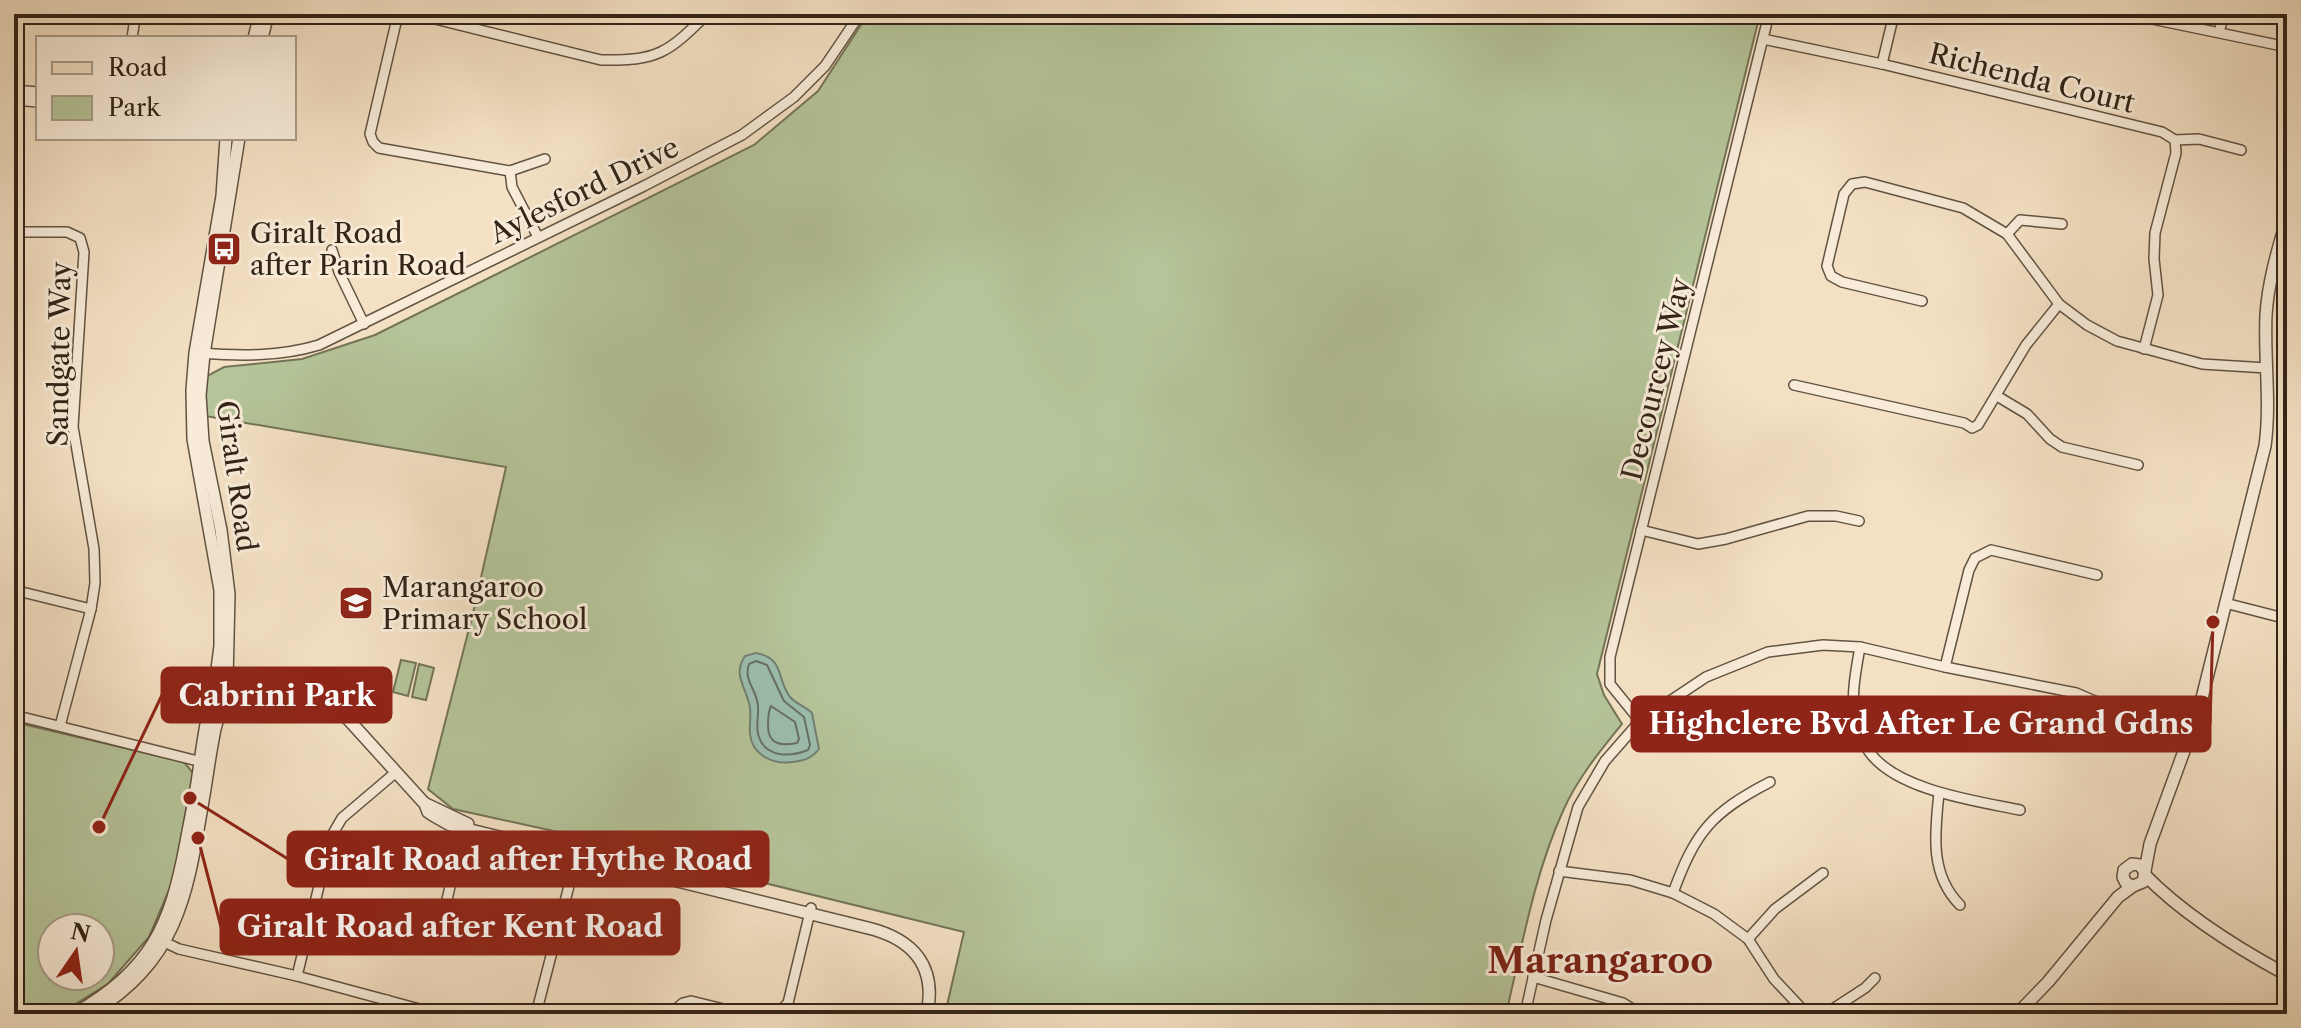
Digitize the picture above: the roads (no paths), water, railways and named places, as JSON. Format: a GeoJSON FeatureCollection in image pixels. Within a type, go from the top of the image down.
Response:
{"type":"FeatureCollection","features":[{"type":"Feature","properties":{"kind":"street"},"geometry":{"type":"LineString","coordinates":[[254,36],[260,14]]}},
{"type":"Feature","properties":{"kind":"street"},"geometry":{"type":"LineString","coordinates":[[262,36],[268,14]]}},
{"type":"Feature","properties":{"kind":"street"},"geometry":{"type":"LineString","coordinates":[[398,14],[370,134],[379,148],[510,171],[545,159]]}},
{"type":"Feature","properties":{"kind":"street"},"geometry":{"type":"LineString","coordinates":[[415,14],[601,60],[620,61],[649,58],[678,43],[707,14]]}},
{"type":"Feature","properties":{"kind":"street","name":"Aylesford Drive"},"geometry":{"type":"LineString","coordinates":[[200,353],[244,355],[294,352],[319,345],[644,186],[742,135],[794,97],[825,66],[857,14]]}},
{"type":"Feature","properties":{"kind":"street","name":"Decourcey Way"},"geometry":{"type":"LineString","coordinates":[[1640,721],[1610,684],[1610,657],[1769,14]]}},
{"type":"Feature","properties":{"kind":"street"},"geometry":{"type":"LineString","coordinates":[[1882,64],[1894,14]]}},
{"type":"Feature","properties":{"kind":"street"},"geometry":{"type":"LineString","coordinates":[[2128,14],[2287,47]]}},
{"type":"Feature","properties":{"kind":"street"},"geometry":{"type":"LineString","coordinates":[[2219,32],[2224,14]]}},
{"type":"Feature","properties":{"kind":"street"},"geometry":{"type":"LineString","coordinates":[[132,36],[134,25]]}},
{"type":"Feature","properties":{"kind":"street","name":"Richenda Court"},"geometry":{"type":"LineString","coordinates":[[1763,39],[1882,64],[2162,132],[2175,140],[2199,139],[2241,150]]}},
{"type":"Feature","properties":{"kind":"street"},"geometry":{"type":"LineString","coordinates":[[14,91],[36,93]]}},
{"type":"Feature","properties":{"kind":"street"},"geometry":{"type":"LineString","coordinates":[[14,99],[36,101]]}},
{"type":"Feature","properties":{"kind":"street","name":"Giralt Road"},"geometry":{"type":"LineString","coordinates":[[200,353],[222,196],[226,140]]}},
{"type":"Feature","properties":{"kind":"street","name":"Giralt Road"},"geometry":{"type":"LineString","coordinates":[[224,680],[220,646],[220,590],[193,439],[192,390],[239,140]]}},
{"type":"Feature","properties":{"kind":"street"},"geometry":{"type":"LineString","coordinates":[[2144,349],[2158,295],[2155,233],[2176,153],[2175,140]]}},
{"type":"Feature","properties":{"kind":"street"},"geometry":{"type":"LineString","coordinates":[[510,171],[512,187],[538,237]]}},
{"type":"Feature","properties":{"kind":"street"},"geometry":{"type":"LineString","coordinates":[[1922,301],[1842,282],[1831,276],[1827,266],[1844,194],[1852,184],[1865,182],[1963,208],[2007,234],[2059,304],[2087,325],[2117,341],[2202,364],[2267,368]]}},
{"type":"Feature","properties":{"kind":"street"},"geometry":{"type":"LineString","coordinates":[[2017,1014],[2137,877],[2189,742],[2265,446],[2268,419],[2268,294],[2281,262],[2287,218]]}},
{"type":"Feature","properties":{"kind":"street"},"geometry":{"type":"LineString","coordinates":[[2007,234],[2020,220],[2062,224]]}},
{"type":"Feature","properties":{"kind":"street","name":"Sandgate Way"},"geometry":{"type":"LineString","coordinates":[[14,232],[67,232],[80,238],[83,244],[73,427],[94,549],[95,583],[60,726]]}},
{"type":"Feature","properties":{"kind":"street"},"geometry":{"type":"LineString","coordinates":[[332,250],[364,324]]}},
{"type":"Feature","properties":{"kind":"street"},"geometry":{"type":"LineString","coordinates":[[1794,385],[1964,423],[1972,428],[1978,425],[1997,396],[2026,345],[2059,304]]}},
{"type":"Feature","properties":{"kind":"street"},"geometry":{"type":"LineString","coordinates":[[1997,396],[2027,414],[2050,439],[2062,447],[2138,465]]}},
{"type":"Feature","properties":{"kind":"street"},"geometry":{"type":"LineString","coordinates":[[1641,530],[1698,544],[1808,516],[1836,516],[1859,521]]}},
{"type":"Feature","properties":{"kind":"street"},"geometry":{"type":"LineString","coordinates":[[1945,667],[1969,570],[1975,558],[1991,550],[2097,575]]}},
{"type":"Feature","properties":{"kind":"street"},"geometry":{"type":"LineString","coordinates":[[14,590],[91,609]]}},
{"type":"Feature","properties":{"kind":"street"},"geometry":{"type":"LineString","coordinates":[[2225,603],[2287,619]]}},
{"type":"Feature","properties":{"kind":"street"},"geometry":{"type":"LineString","coordinates":[[1525,1014],[1559,871],[1578,807],[1605,761],[1640,721],[1706,677],[1768,652],[1823,645],[1860,647],[2076,693],[2189,742]]}},
{"type":"Feature","properties":{"kind":"street"},"geometry":{"type":"LineString","coordinates":[[1860,647],[1854,682],[1856,719],[1868,750],[1883,766],[1908,781],[1939,793],[2020,810]]}},
{"type":"Feature","properties":{"kind":"street"},"geometry":{"type":"LineString","coordinates":[[92,1013],[125,990],[155,958],[176,891],[219,698],[230,691],[224,680]]}},
{"type":"Feature","properties":{"kind":"street"},"geometry":{"type":"LineString","coordinates":[[219,698],[208,686],[210,681],[224,680],[256,695],[338,713],[354,725],[425,804],[465,826],[810,911],[895,936],[916,953],[926,971],[930,990],[927,1014]]}},
{"type":"Feature","properties":{"kind":"street"},"geometry":{"type":"LineString","coordinates":[[219,698],[256,695]]}},
{"type":"Feature","properties":{"kind":"street"},"geometry":{"type":"LineString","coordinates":[[14,715],[205,762]]}},
{"type":"Feature","properties":{"kind":"street"},"geometry":{"type":"LineString","coordinates":[[297,976],[331,837],[342,818],[395,773]]}},
{"type":"Feature","properties":{"kind":"street"},"geometry":{"type":"LineString","coordinates":[[1673,893],[1686,859],[1710,821],[1742,796],[1770,782]]}},
{"type":"Feature","properties":{"kind":"street"},"geometry":{"type":"LineString","coordinates":[[1939,793],[1935,832],[1937,860],[1943,883],[1960,905]]}},
{"type":"Feature","properties":{"kind":"street"},"geometry":{"type":"LineString","coordinates":[[445,908],[465,826]]}},
{"type":"Feature","properties":{"kind":"street"},"geometry":{"type":"LineString","coordinates":[[536,1014],[577,854]]}},
{"type":"Feature","properties":{"kind":"street"},"geometry":{"type":"LineString","coordinates":[[1559,871],[1630,880],[1673,893],[1714,914],[1748,939],[1774,979],[1810,1014]]}},
{"type":"Feature","properties":{"kind":"street"},"geometry":{"type":"LineString","coordinates":[[1748,939],[1775,909],[1823,873]]}},
{"type":"Feature","properties":{"kind":"street"},"geometry":{"type":"LineString","coordinates":[[2137,877],[2234,944],[2287,975]]}},
{"type":"Feature","properties":{"kind":"street"},"geometry":{"type":"LineString","coordinates":[[777,1014],[788,1003],[810,911]]}},
{"type":"Feature","properties":{"kind":"street"},"geometry":{"type":"LineString","coordinates":[[810,911],[886,926],[909,938],[919,947],[933,973],[936,997],[934,1014]]}},
{"type":"Feature","properties":{"kind":"street"},"geometry":{"type":"LineString","coordinates":[[161,941],[179,949],[297,976],[438,1014]]}},
{"type":"Feature","properties":{"kind":"street"},"geometry":{"type":"LineString","coordinates":[[74,1014],[115,988],[161,941]]}},
{"type":"Feature","properties":{"kind":"street"},"geometry":{"type":"LineString","coordinates":[[1533,977],[1623,1003],[1641,1014]]}},
{"type":"Feature","properties":{"kind":"street"},"geometry":{"type":"LineString","coordinates":[[1825,1014],[1875,978]]}},
{"type":"Feature","properties":{"kind":"street"},"geometry":{"type":"LineString","coordinates":[[384,1014],[387,1000]]}},
{"type":"Feature","properties":{"kind":"street"},"geometry":{"type":"LineString","coordinates":[[670,1014],[683,1003],[691,1001],[744,1014]]}},
{"type":"Feature","properties":{"kind":"water"},"geometry":{"type":"Polygon","coordinates":[[[756,653],[772,659],[790,697],[812,713],[819,749],[807,759],[778,762],[765,757],[755,748],[750,730],[750,707],[740,668],[745,656],[756,653]]]}},
{"type":"Feature","properties":{"kind":"place","name":"Giralt Road after Parin Road"},"geometry":{"type":"Point","coordinates":[224,249]}},
{"type":"Feature","properties":{"kind":"place","name":"Marangaroo Primary School"},"geometry":{"type":"Point","coordinates":[356,603]}},
{"type":"Feature","properties":{"kind":"place","name":"Highclere Bvd After Le Grand Gdns"},"geometry":{"type":"Point","coordinates":[2213,622]}},
{"type":"Feature","properties":{"kind":"place","name":"Giralt Road after Hythe Road"},"geometry":{"type":"Point","coordinates":[190,798]}},
{"type":"Feature","properties":{"kind":"place","name":"Cabrini Park"},"geometry":{"type":"Point","coordinates":[99,827]}},
{"type":"Feature","properties":{"kind":"place","name":"Giralt Road after Kent Road"},"geometry":{"type":"Point","coordinates":[198,838]}},
{"type":"Feature","properties":{"kind":"district","name":"Marangaroo"},"geometry":{"type":"Point","coordinates":[1600,960]}}]}
